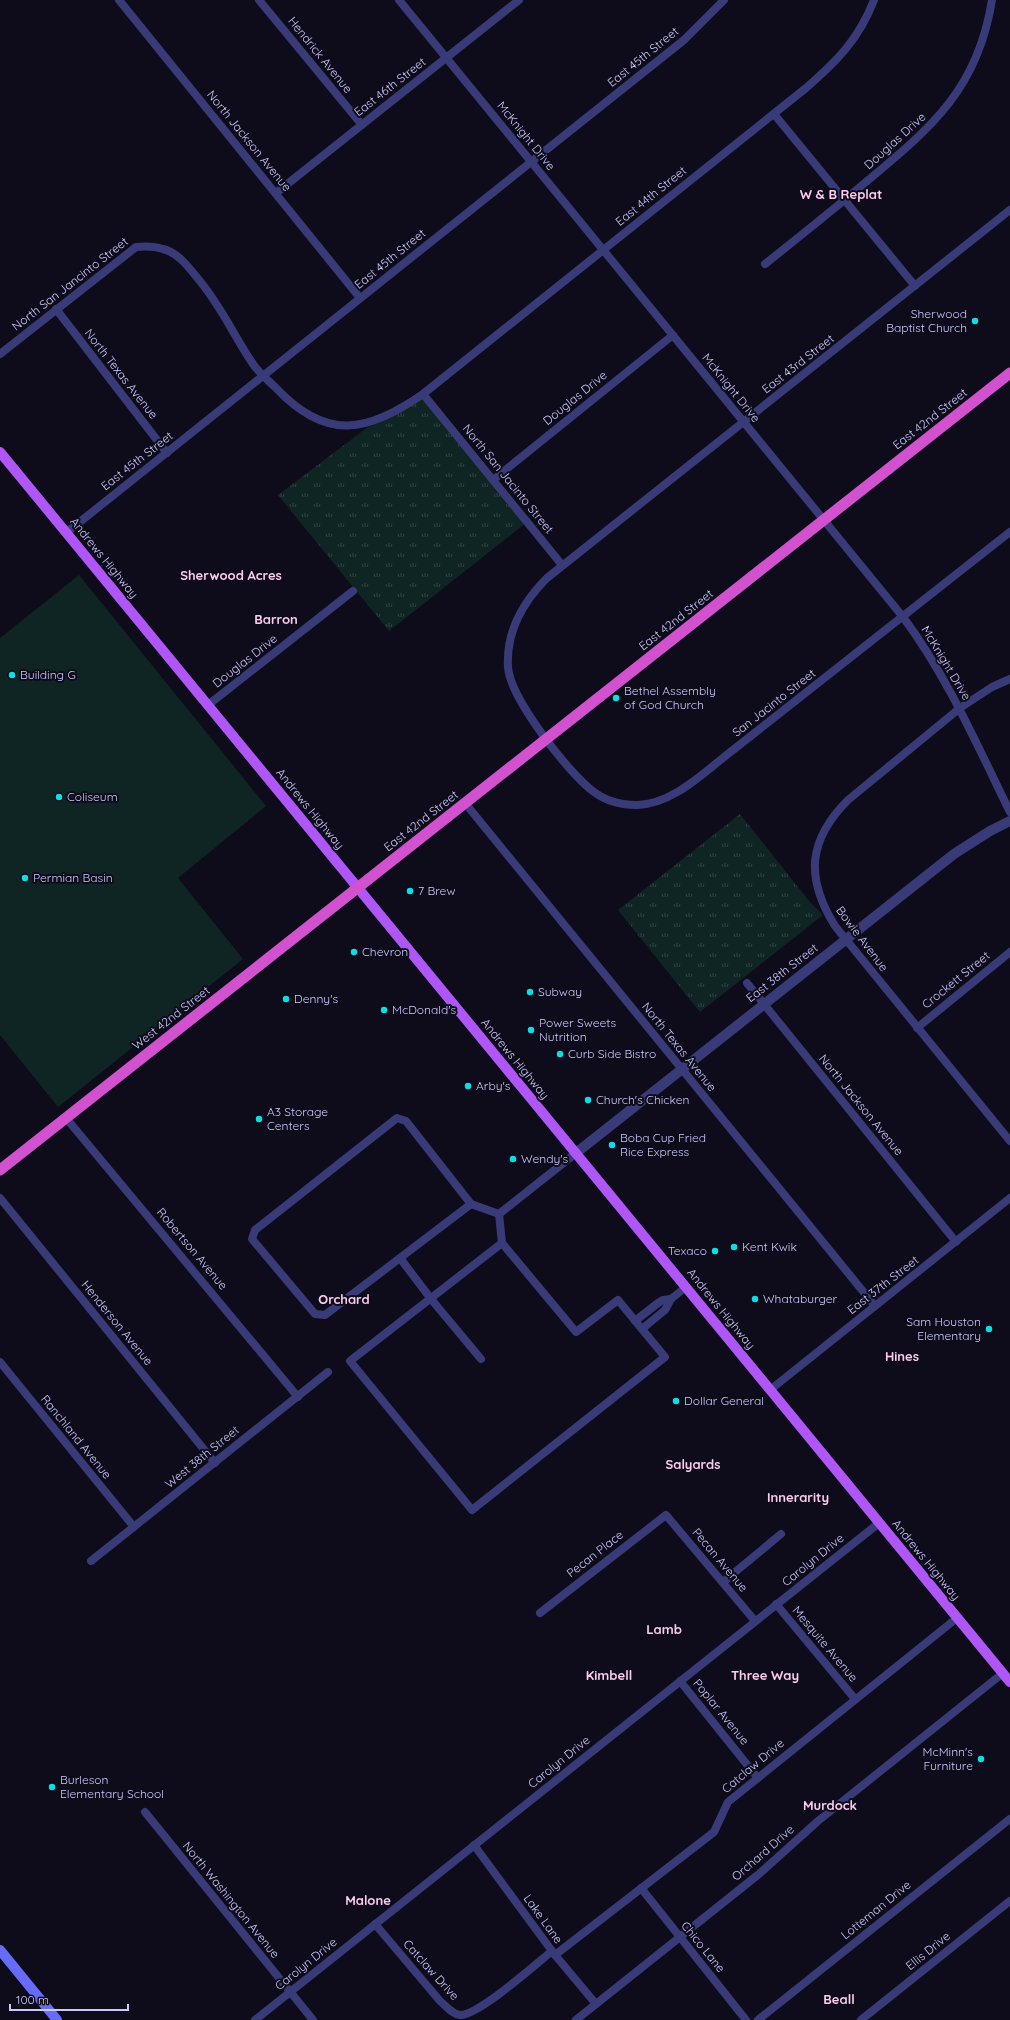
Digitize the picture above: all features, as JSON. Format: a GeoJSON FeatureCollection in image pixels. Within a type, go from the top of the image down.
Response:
{"type":"FeatureCollection","features":[{"type":"Feature","properties":{"kind":"highway","name":"East 42nd Street"},"geometry":{"type":"LineString","coordinates":[[358,888],[1010,373]]}},
{"type":"Feature","properties":{"kind":"highway","name":"West 42nd Street"},"geometry":{"type":"LineString","coordinates":[[0,1170],[358,888]]}},
{"type":"Feature","properties":{"kind":"main road","name":"Andrews Highway"},"geometry":{"type":"LineString","coordinates":[[0,452],[1010,1682]]}},
{"type":"Feature","properties":{"kind":"main road"},"geometry":{"type":"LineString","coordinates":[[0,1950],[57,2020]]}},
{"type":"Feature","properties":{"kind":"street","name":"North Jackson Avenue"},"geometry":{"type":"LineString","coordinates":[[120,0],[360,298]]}},
{"type":"Feature","properties":{"kind":"street","name":"Hendrick Avenue"},"geometry":{"type":"LineString","coordinates":[[259,0],[362,125]]}},
{"type":"Feature","properties":{"kind":"street","name":"McKnight Drive"},"geometry":{"type":"LineString","coordinates":[[399,0],[903,617],[923,644],[960,708],[1010,812]]}},
{"type":"Feature","properties":{"kind":"street","name":"East 46th Street"},"geometry":{"type":"LineString","coordinates":[[276,193],[519,0]]}},
{"type":"Feature","properties":{"kind":"street","name":"East 45th Street"},"geometry":{"type":"LineString","coordinates":[[66,533],[684,40],[724,0]]}},
{"type":"Feature","properties":{"kind":"street","name":"East 44th Street"},"geometry":{"type":"LineString","coordinates":[[423,394],[806,88],[840,56],[857,35],[874,0]]}},
{"type":"Feature","properties":{"kind":"street","name":"Douglas Drive"},"geometry":{"type":"LineString","coordinates":[[765,264],[911,145],[940,116],[964,83],[981,46],[988,27],[992,0]]}},
{"type":"Feature","properties":{"kind":"street"},"geometry":{"type":"LineString","coordinates":[[774,114],[915,286]]}},
{"type":"Feature","properties":{"kind":"street","name":"East 43rd Street"},"geometry":{"type":"LineString","coordinates":[[562,566],[1010,210]]}},
{"type":"Feature","properties":{"kind":"street","name":"North San Jancinto Street"},"geometry":{"type":"LineString","coordinates":[[0,354],[136,247],[164,249],[182,260],[202,284],[222,311],[255,366],[264,375]]}},
{"type":"Feature","properties":{"kind":"street","name":"North Texas Avenue"},"geometry":{"type":"LineString","coordinates":[[56,309],[167,453]]}},
{"type":"Feature","properties":{"kind":"street","name":"Douglas Drive"},"geometry":{"type":"LineString","coordinates":[[493,480],[673,335]]}},
{"type":"Feature","properties":{"kind":"street"},"geometry":{"type":"LineString","coordinates":[[264,375],[299,410],[309,417],[336,424],[358,425],[378,420],[391,415],[423,394]]}},
{"type":"Feature","properties":{"kind":"street","name":"North San Jacinto Street"},"geometry":{"type":"LineString","coordinates":[[423,394],[562,566]]}},
{"type":"Feature","properties":{"kind":"street","name":"San Jacinto Street"},"geometry":{"type":"LineString","coordinates":[[546,739],[585,785],[605,798],[627,805],[638,805],[664,800],[686,786],[727,755],[1010,532]]}},
{"type":"Feature","properties":{"kind":"street"},"geometry":{"type":"LineString","coordinates":[[546,739],[517,698],[510,679],[508,658],[513,628],[524,604],[541,584],[562,566]]}},
{"type":"Feature","properties":{"kind":"street","name":"Douglas Drive"},"geometry":{"type":"LineString","coordinates":[[208,705],[353,591]]}},
{"type":"Feature","properties":{"kind":"street","name":"Bowie Avenue"},"geometry":{"type":"LineString","coordinates":[[1010,679],[992,687],[960,708],[848,800],[836,812],[824,829],[815,856],[814,875],[817,889],[827,914],[845,940],[1010,1141]]}},
{"type":"Feature","properties":{"kind":"street","name":"North Texas Avenue"},"geometry":{"type":"LineString","coordinates":[[465,803],[875,1306]]}},
{"type":"Feature","properties":{"kind":"street","name":"East 38th Street"},"geometry":{"type":"LineString","coordinates":[[576,1153],[954,854],[990,831],[1010,821]]}},
{"type":"Feature","properties":{"kind":"street","name":"Crockett Street"},"geometry":{"type":"LineString","coordinates":[[917,1028],[1010,952]]}},
{"type":"Feature","properties":{"kind":"street","name":"North Jackson Avenue"},"geometry":{"type":"LineString","coordinates":[[747,983],[956,1242]]}},
{"type":"Feature","properties":{"kind":"street","name":"Robertson Avenue"},"geometry":{"type":"LineString","coordinates":[[66,1118],[298,1396]]}},
{"type":"Feature","properties":{"kind":"street"},"geometry":{"type":"LineString","coordinates":[[471,1204],[325,1316],[315,1314],[252,1239],[255,1230],[397,1118],[406,1121],[471,1204],[499,1214]]}},
{"type":"Feature","properties":{"kind":"street"},"geometry":{"type":"LineString","coordinates":[[499,1214],[576,1153]]}},
{"type":"Feature","properties":{"kind":"street","name":"Henderson Avenue"},"geometry":{"type":"LineString","coordinates":[[0,1198],[215,1463]]}},
{"type":"Feature","properties":{"kind":"street","name":"East 37th Street"},"geometry":{"type":"LineString","coordinates":[[770,1390],[1010,1198]]}},
{"type":"Feature","properties":{"kind":"street"},"geometry":{"type":"LineString","coordinates":[[499,1214],[502,1243],[576,1332],[618,1300],[665,1357],[472,1510],[350,1361],[502,1243]]}},
{"type":"Feature","properties":{"kind":"street"},"geometry":{"type":"LineString","coordinates":[[400,1258],[431,1299],[481,1359]]}},
{"type":"Feature","properties":{"kind":"street"},"geometry":{"type":"LineString","coordinates":[[642,1329],[665,1310],[671,1299],[686,1287]]}},
{"type":"Feature","properties":{"kind":"street"},"geometry":{"type":"LineString","coordinates":[[635,1321],[658,1303],[663,1300],[671,1299]]}},
{"type":"Feature","properties":{"kind":"street","name":"Ranchland Avenue"},"geometry":{"type":"LineString","coordinates":[[0,1362],[134,1527]]}},
{"type":"Feature","properties":{"kind":"street","name":"West 38th Street"},"geometry":{"type":"LineString","coordinates":[[91,1561],[328,1372]]}},
{"type":"Feature","properties":{"kind":"street","name":"Pecan Avenue"},"geometry":{"type":"LineString","coordinates":[[666,1515],[755,1622]]}},
{"type":"Feature","properties":{"kind":"street","name":"Pecan Place"},"geometry":{"type":"LineString","coordinates":[[540,1613],[666,1515]]}},
{"type":"Feature","properties":{"kind":"street","name":"Carolyn Drive"},"geometry":{"type":"LineString","coordinates":[[254,2020],[879,1523]]}},
{"type":"Feature","properties":{"kind":"street"},"geometry":{"type":"LineString","coordinates":[[723,1582],[781,1534]]}},
{"type":"Feature","properties":{"kind":"street","name":"Mesquite Avenue"},"geometry":{"type":"LineString","coordinates":[[776,1604],[855,1699]]}},
{"type":"Feature","properties":{"kind":"street","name":"Catclaw Drive"},"geometry":{"type":"LineString","coordinates":[[375,1924],[440,2001],[450,2010],[461,2015],[468,2014],[483,2006],[714,1832],[728,1802],[757,1777],[957,1618]]}},
{"type":"Feature","properties":{"kind":"street","name":"Orchard Drive"},"geometry":{"type":"LineString","coordinates":[[576,2020],[760,1874],[818,1820],[1003,1673]]}},
{"type":"Feature","properties":{"kind":"street","name":"Poplar Avenue"},"geometry":{"type":"LineString","coordinates":[[680,1681],[757,1777]]}},
{"type":"Feature","properties":{"kind":"street","name":"North Washington Avenue"},"geometry":{"type":"LineString","coordinates":[[145,1812],[313,2020]]}},
{"type":"Feature","properties":{"kind":"street","name":"Lotteman Drive"},"geometry":{"type":"LineString","coordinates":[[758,2020],[1010,1819]]}},
{"type":"Feature","properties":{"kind":"street","name":"Lake Lane"},"geometry":{"type":"LineString","coordinates":[[474,1845],[554,1953],[596,2004]]}},
{"type":"Feature","properties":{"kind":"street","name":"Chico Lane"},"geometry":{"type":"LineString","coordinates":[[641,1888],[746,2020]]}},
{"type":"Feature","properties":{"kind":"street","name":"Ellis Drive"},"geometry":{"type":"LineString","coordinates":[[861,2020],[1010,1901]]}},
{"type":"Feature","properties":{"kind":"green space"},"geometry":{"type":"Polygon","coordinates":[[[423,394],[527,522],[389,631],[278,495],[368,427],[393,416],[423,394]]]}},
{"type":"Feature","properties":{"kind":"green space"},"geometry":{"type":"Polygon","coordinates":[[[79,575],[266,806],[178,878],[243,959],[58,1107],[0,1035],[0,638],[79,575]]]}},
{"type":"Feature","properties":{"kind":"green space"},"geometry":{"type":"Polygon","coordinates":[[[740,814],[809,901],[823,915],[700,1012],[618,910],[740,814]]]}},
{"type":"Feature","properties":{"kind":"place","name":"Sherwood Baptist Church"},"geometry":{"type":"Point","coordinates":[975,321]}},
{"type":"Feature","properties":{"kind":"place","name":"Building G"},"geometry":{"type":"Point","coordinates":[12,675]}},
{"type":"Feature","properties":{"kind":"place","name":"Bethel Assembly of God Church"},"geometry":{"type":"Point","coordinates":[616,698]}},
{"type":"Feature","properties":{"kind":"place","name":"Coliseum"},"geometry":{"type":"Point","coordinates":[59,797]}},
{"type":"Feature","properties":{"kind":"place","name":"Permian Basin"},"geometry":{"type":"Point","coordinates":[25,878]}},
{"type":"Feature","properties":{"kind":"place","name":"7 Brew"},"geometry":{"type":"Point","coordinates":[410,891]}},
{"type":"Feature","properties":{"kind":"place","name":"Chevron"},"geometry":{"type":"Point","coordinates":[354,952]}},
{"type":"Feature","properties":{"kind":"place","name":"Subway"},"geometry":{"type":"Point","coordinates":[530,992]}},
{"type":"Feature","properties":{"kind":"place","name":"Denny's"},"geometry":{"type":"Point","coordinates":[286,999]}},
{"type":"Feature","properties":{"kind":"place","name":"McDonald's"},"geometry":{"type":"Point","coordinates":[384,1010]}},
{"type":"Feature","properties":{"kind":"place","name":"Power Sweets Nutrition"},"geometry":{"type":"Point","coordinates":[531,1030]}},
{"type":"Feature","properties":{"kind":"place","name":"Curb Side Bistro"},"geometry":{"type":"Point","coordinates":[560,1054]}},
{"type":"Feature","properties":{"kind":"place","name":"Arby's"},"geometry":{"type":"Point","coordinates":[468,1086]}},
{"type":"Feature","properties":{"kind":"place","name":"Church's Chicken"},"geometry":{"type":"Point","coordinates":[588,1100]}},
{"type":"Feature","properties":{"kind":"place","name":"A3 Storage Centers"},"geometry":{"type":"Point","coordinates":[259,1119]}},
{"type":"Feature","properties":{"kind":"place","name":"Boba Cup Fried Rice Express"},"geometry":{"type":"Point","coordinates":[612,1145]}},
{"type":"Feature","properties":{"kind":"place","name":"Wendy's"},"geometry":{"type":"Point","coordinates":[513,1159]}},
{"type":"Feature","properties":{"kind":"place","name":"Kent Kwik"},"geometry":{"type":"Point","coordinates":[734,1247]}},
{"type":"Feature","properties":{"kind":"place","name":"Texaco"},"geometry":{"type":"Point","coordinates":[715,1251]}},
{"type":"Feature","properties":{"kind":"place","name":"Whataburger"},"geometry":{"type":"Point","coordinates":[755,1299]}},
{"type":"Feature","properties":{"kind":"place","name":"Sam Houston Elementary"},"geometry":{"type":"Point","coordinates":[989,1329]}},
{"type":"Feature","properties":{"kind":"place","name":"Dollar General"},"geometry":{"type":"Point","coordinates":[676,1401]}},
{"type":"Feature","properties":{"kind":"place","name":"McMinn's Furniture"},"geometry":{"type":"Point","coordinates":[981,1759]}},
{"type":"Feature","properties":{"kind":"place","name":"Burleson Elementary School"},"geometry":{"type":"Point","coordinates":[52,1787]}},
{"type":"Feature","properties":{"kind":"district","name":"W & B Replat"},"geometry":{"type":"Point","coordinates":[841,194]}},
{"type":"Feature","properties":{"kind":"district","name":"Sherwood Acres"},"geometry":{"type":"Point","coordinates":[231,575]}},
{"type":"Feature","properties":{"kind":"district","name":"Barron"},"geometry":{"type":"Point","coordinates":[276,619]}},
{"type":"Feature","properties":{"kind":"district","name":"Orchard"},"geometry":{"type":"Point","coordinates":[344,1299]}},
{"type":"Feature","properties":{"kind":"district","name":"Hines"},"geometry":{"type":"Point","coordinates":[902,1356]}},
{"type":"Feature","properties":{"kind":"district","name":"Salyards"},"geometry":{"type":"Point","coordinates":[693,1464]}},
{"type":"Feature","properties":{"kind":"district","name":"Innerarity"},"geometry":{"type":"Point","coordinates":[798,1497]}},
{"type":"Feature","properties":{"kind":"district","name":"Lamb"},"geometry":{"type":"Point","coordinates":[664,1629]}},
{"type":"Feature","properties":{"kind":"district","name":"Kimbell"},"geometry":{"type":"Point","coordinates":[609,1675]}},
{"type":"Feature","properties":{"kind":"district","name":"Three Way"},"geometry":{"type":"Point","coordinates":[765,1675]}},
{"type":"Feature","properties":{"kind":"district","name":"Murdock"},"geometry":{"type":"Point","coordinates":[830,1805]}},
{"type":"Feature","properties":{"kind":"district","name":"Malone"},"geometry":{"type":"Point","coordinates":[368,1900]}},
{"type":"Feature","properties":{"kind":"district","name":"Beall"},"geometry":{"type":"Point","coordinates":[839,1999]}}]}
